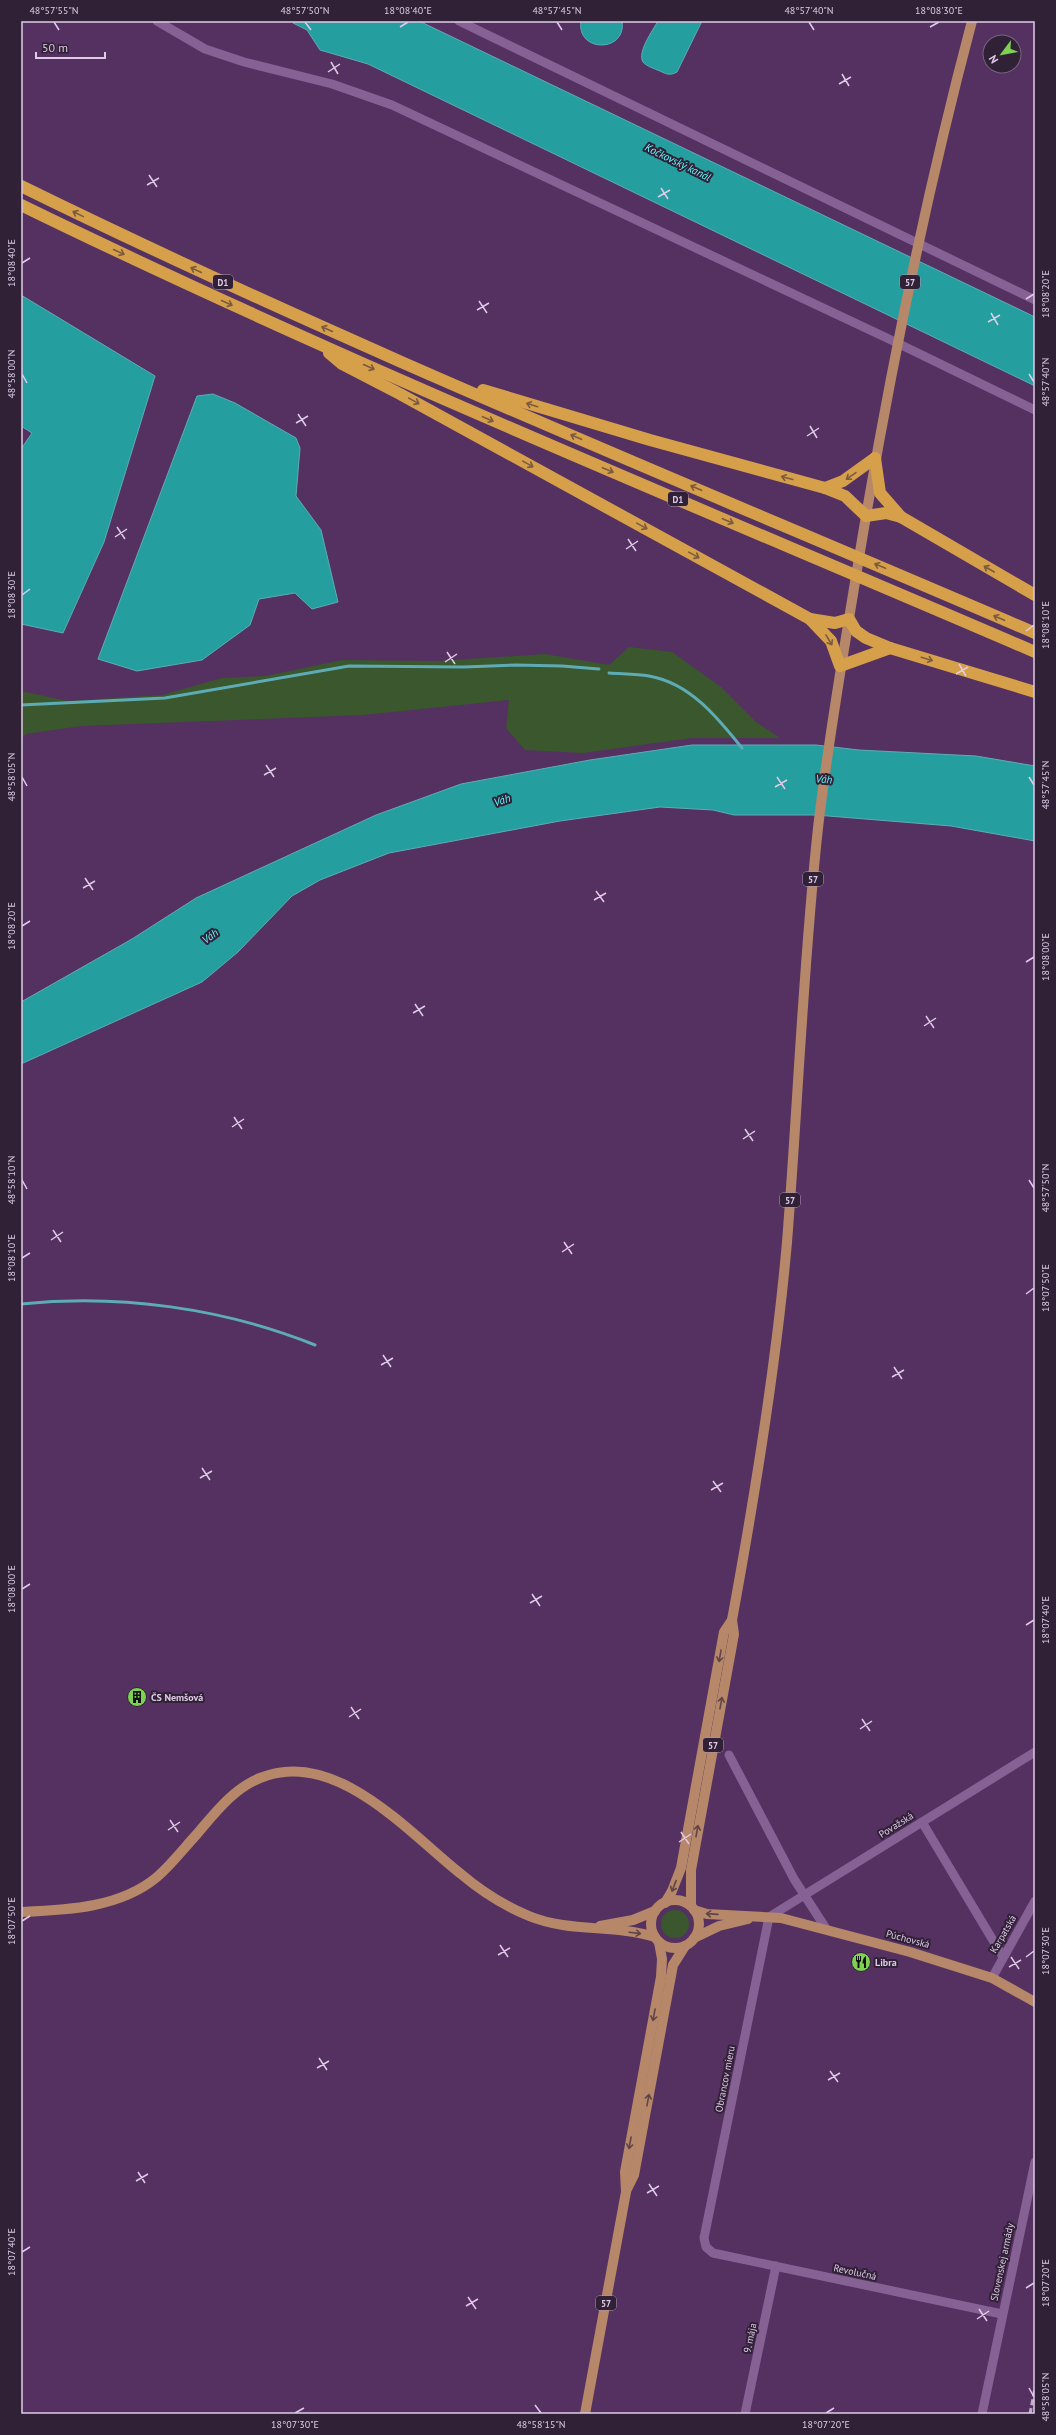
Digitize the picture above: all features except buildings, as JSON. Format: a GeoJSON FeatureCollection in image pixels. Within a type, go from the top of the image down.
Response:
{"type":"FeatureCollection","features":[{"type":"Feature","properties":{"kind":"highway","name":"D1"},"geometry":{"type":"LineString","coordinates":[[21,186],[196,270],[427,373],[1035,633]]}},
{"type":"Feature","properties":{"kind":"highway","name":"D1"},"geometry":{"type":"LineString","coordinates":[[21,205],[321,345],[1035,652]]}},
{"type":"Feature","properties":{"kind":"highway"},"geometry":{"type":"LineString","coordinates":[[321,345],[342,364],[400,394],[810,619],[831,641],[839,670],[890,648]]}},
{"type":"Feature","properties":{"kind":"highway"},"geometry":{"type":"LineString","coordinates":[[427,373],[650,440],[825,488],[845,496],[865,520],[886,513],[901,517],[1035,595]]}},
{"type":"Feature","properties":{"kind":"highway"},"geometry":{"type":"LineString","coordinates":[[825,488],[847,479],[875,458],[880,493],[901,517]]}},
{"type":"Feature","properties":{"kind":"highway"},"geometry":{"type":"LineString","coordinates":[[810,619],[835,623],[849,615],[856,631],[866,638],[890,648],[1035,692]]}},
{"type":"Feature","properties":{"kind":"main road","name":"57"},"geometry":{"type":"LineString","coordinates":[[626,2192],[634,2175],[673,1965],[685,1946],[694,1938],[699,1921],[692,1908],[692,1862],[734,1634],[732,1620],[761,1445],[777,1323],[786,1245],[815,859],[839,670],[875,458],[930,190],[972,21]]}},
{"type":"Feature","properties":{"kind":"main road","name":"57"},"geometry":{"type":"LineString","coordinates":[[586,2414],[626,2192],[625,2172],[661,1976],[662,1959],[652,1921],[656,1911],[665,1903],[672,1891],[681,1868],[724,1632],[732,1620]]}},
{"type":"Feature","properties":{"kind":"main road"},"geometry":{"type":"LineString","coordinates":[[21,1912],[98,1904],[135,1891],[165,1870],[212,1816],[241,1789],[268,1775],[298,1772],[334,1780],[360,1793],[381,1808],[461,1875],[511,1908],[560,1926],[644,1934],[657,1939],[671,1948],[685,1946]]}},
{"type":"Feature","properties":{"kind":"main road"},"geometry":{"type":"LineString","coordinates":[[665,1903],[676,1900],[692,1908]]}},
{"type":"Feature","properties":{"kind":"main road","name":"Púchovská"},"geometry":{"type":"LineString","coordinates":[[692,1908],[708,1914],[764,1917],[827,1930],[951,1964],[992,1978],[1035,2002]]}},
{"type":"Feature","properties":{"kind":"main road"},"geometry":{"type":"LineString","coordinates":[[587,1929],[633,1920],[656,1911]]}},
{"type":"Feature","properties":{"kind":"main road"},"geometry":{"type":"LineString","coordinates":[[694,1938],[719,1926],[764,1917]]}},
{"type":"Feature","properties":{"kind":"street"},"geometry":{"type":"LineString","coordinates":[[157,21],[205,49],[244,62],[332,84],[392,105],[889,339],[1035,410]]}},
{"type":"Feature","properties":{"kind":"street"},"geometry":{"type":"LineString","coordinates":[[459,21],[1035,300]]}},
{"type":"Feature","properties":{"kind":"street","name":"Považská"},"geometry":{"type":"LineString","coordinates":[[764,1917],[805,1896],[1035,1752]]}},
{"type":"Feature","properties":{"kind":"street"},"geometry":{"type":"LineString","coordinates":[[730,1755],[765,1826],[805,1896],[827,1930]]}},
{"type":"Feature","properties":{"kind":"street"},"geometry":{"type":"LineString","coordinates":[[922,1822],[1002,1957]]}},
{"type":"Feature","properties":{"kind":"street","name":"Karpatská"},"geometry":{"type":"LineString","coordinates":[[992,1978],[1002,1957],[1035,1900]]}},
{"type":"Feature","properties":{"kind":"street","name":"Obrancov mieru"},"geometry":{"type":"LineString","coordinates":[[706,2247],[704,2238],[764,1917]]}},
{"type":"Feature","properties":{"kind":"street","name":"Slovenskej armády"},"geometry":{"type":"LineString","coordinates":[[982,2414],[1035,2162]]}},
{"type":"Feature","properties":{"kind":"street","name":"Revolučná"},"geometry":{"type":"LineString","coordinates":[[706,2247],[713,2253],[1002,2314]]}},
{"type":"Feature","properties":{"kind":"street","name":"9. mája"},"geometry":{"type":"LineString","coordinates":[[745,2414],[776,2266]]}},
{"type":"Feature","properties":{"kind":"shaded area"},"geometry":{"type":"Polygon","coordinates":[[[629,647],[672,652],[721,687],[756,722],[780,738],[692,738],[583,753],[525,750],[506,728],[509,700],[363,715],[81,726],[26,734],[21,739],[21,691],[68,701],[162,695],[222,678],[265,676],[342,660],[439,661],[545,654],[609,665],[629,647]]]}},
{"type":"Feature","properties":{"kind":"shaded area"},"geometry":{"type":"Polygon","coordinates":[[[675,1910],[681,1911],[685,1914],[688,1918],[688,1930],[685,1934],[681,1937],[675,1938],[669,1937],[665,1934],[662,1930],[661,1924],[662,1918],[665,1914],[669,1911],[675,1910]]]}},
{"type":"Feature","properties":{"kind":"water","name":"Kočkovský kanál"},"geometry":{"type":"Polygon","coordinates":[[[294,21],[419,21],[1035,317],[1035,386],[368,64],[320,50],[307,30],[293,23],[294,21]]]}},
{"type":"Feature","properties":{"kind":"water"},"geometry":{"type":"Polygon","coordinates":[[[581,21],[622,21],[621,32],[617,39],[610,44],[593,44],[586,39],[582,32],[581,21]]]}},
{"type":"Feature","properties":{"kind":"water"},"geometry":{"type":"Polygon","coordinates":[[[658,21],[702,21],[677,72],[672,74],[666,74],[648,66],[643,62],[642,53],[646,41],[658,21]]]}},
{"type":"Feature","properties":{"kind":"water"},"geometry":{"type":"Polygon","coordinates":[[[21,295],[155,376],[104,542],[63,633],[21,624],[21,449],[32,433],[21,426],[21,295]]]}},
{"type":"Feature","properties":{"kind":"water"},"geometry":{"type":"Polygon","coordinates":[[[213,394],[235,403],[296,438],[300,448],[296,496],[321,530],[338,602],[312,609],[295,593],[259,599],[250,625],[202,660],[137,671],[98,659],[197,396],[213,394]]]}},
{"type":"Feature","properties":{"kind":"water","name":"Váh"},"geometry":{"type":"Polygon","coordinates":[[[692,745],[816,745],[859,750],[976,756],[1035,766],[1035,841],[951,826],[816,815],[734,815],[713,810],[660,807],[560,821],[389,853],[320,880],[292,896],[238,952],[202,982],[21,1064],[21,1002],[132,939],[196,898],[376,815],[461,784],[590,760],[692,745]]]}},
{"type":"Feature","properties":{"kind":"waterway"},"geometry":{"type":"LineString","coordinates":[[21,705],[165,698],[349,666],[464,667],[516,665],[562,666],[599,669]]}},
{"type":"Feature","properties":{"kind":"waterway"},"geometry":{"type":"LineString","coordinates":[[609,673],[649,676],[664,680],[677,686],[702,703],[742,748]]}},
{"type":"Feature","properties":{"kind":"waterway"},"geometry":{"type":"LineString","coordinates":[[21,1304],[58,1301],[96,1301],[171,1307],[208,1313],[244,1322],[280,1332],[315,1345]]}},
{"type":"Feature","properties":{"kind":"railway"},"geometry":{"type":"LineString","coordinates":[[1030,2414],[1035,2388]]}},
{"type":"Feature","properties":{"kind":"place","name":"ČS Nemšová"},"geometry":{"type":"Point","coordinates":[137,1697]}},
{"type":"Feature","properties":{"kind":"place","name":"Libra"},"geometry":{"type":"Point","coordinates":[861,1962]}}]}
